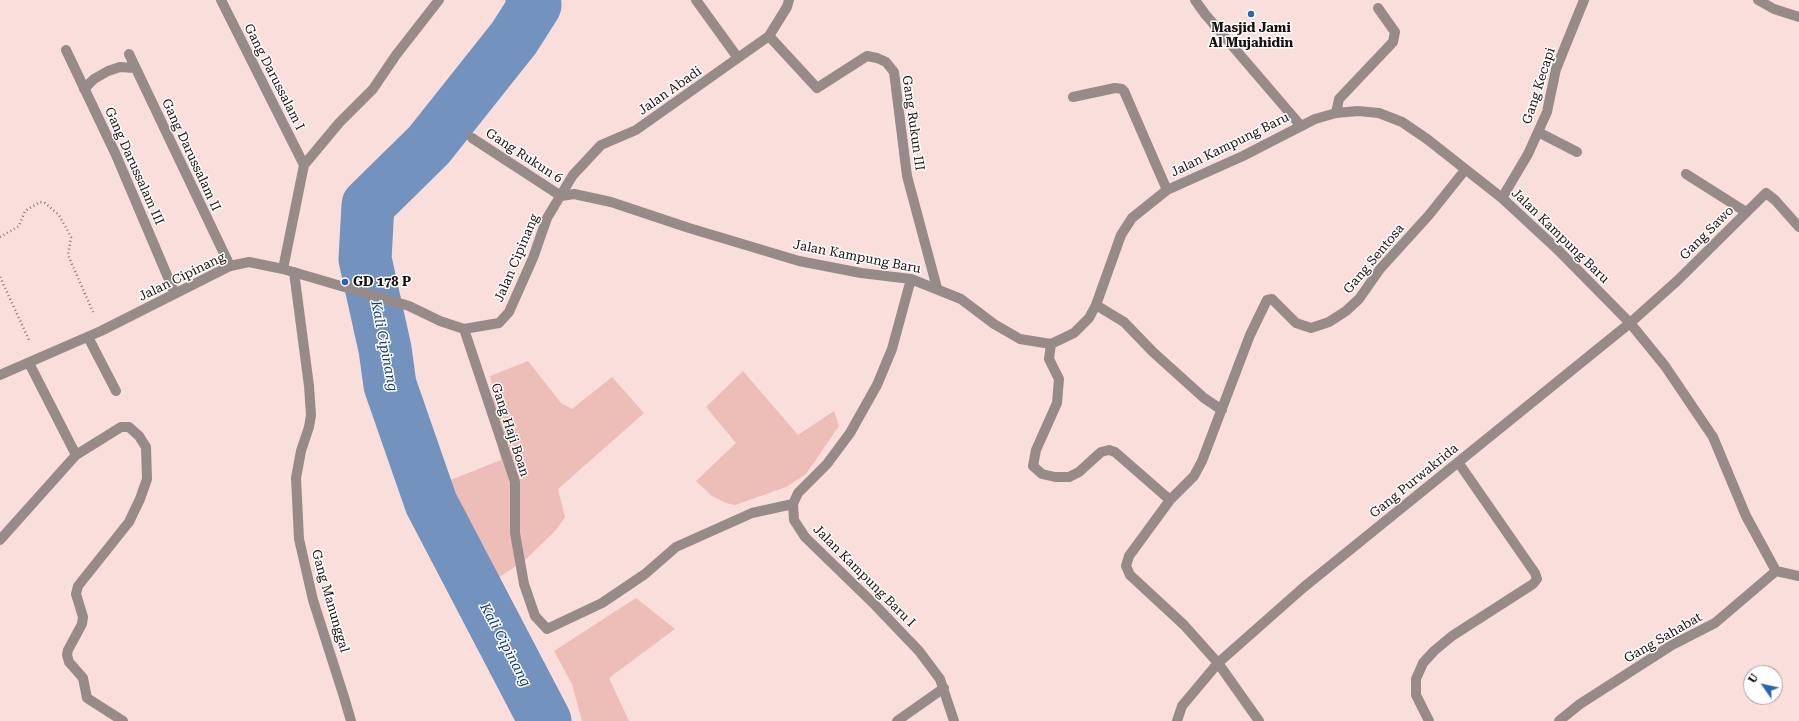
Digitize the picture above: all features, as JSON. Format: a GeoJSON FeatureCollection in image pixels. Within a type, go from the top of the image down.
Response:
{"type":"FeatureCollection","features":[{"type":"Feature","properties":{"kind":"street","name":"Gang Darussalam I"},"geometry":{"type":"LineString","coordinates":[[221,0],[304,165]]}},
{"type":"Feature","properties":{"kind":"street"},"geometry":{"type":"LineString","coordinates":[[283,269],[304,165],[339,123],[373,89],[396,55],[439,0]]}},
{"type":"Feature","properties":{"kind":"street"},"geometry":{"type":"LineString","coordinates":[[696,0],[738,58]]}},
{"type":"Feature","properties":{"kind":"street","name":"Jalan Abadi"},"geometry":{"type":"LineString","coordinates":[[562,196],[572,175],[601,145],[636,130],[769,36],[787,7],[789,0]]}},
{"type":"Feature","properties":{"kind":"street"},"geometry":{"type":"LineString","coordinates":[[1195,0],[1205,14],[1301,126]]}},
{"type":"Feature","properties":{"kind":"street","name":"Gang Kecapi"},"geometry":{"type":"LineString","coordinates":[[1502,198],[1528,154],[1547,112],[1556,69],[1584,0]]}},
{"type":"Feature","properties":{"kind":"street"},"geometry":{"type":"LineString","coordinates":[[1758,0],[1774,9],[1799,17]]}},
{"type":"Feature","properties":{"kind":"street"},"geometry":{"type":"LineString","coordinates":[[1336,113],[1339,99],[1393,42],[1394,32],[1378,8]]}},
{"type":"Feature","properties":{"kind":"street","name":"Gang Rukun III"},"geometry":{"type":"LineString","coordinates":[[769,36],[817,88],[867,56],[886,62],[894,72],[907,176],[937,288]]}},
{"type":"Feature","properties":{"kind":"street","name":"Gang Darussalam III"},"geometry":{"type":"LineString","coordinates":[[66,50],[116,155],[175,294]]}},
{"type":"Feature","properties":{"kind":"street","name":"Gang Darussalam II"},"geometry":{"type":"LineString","coordinates":[[129,54],[230,266]]}},
{"type":"Feature","properties":{"kind":"street"},"geometry":{"type":"LineString","coordinates":[[84,89],[94,79],[108,71],[120,67],[135,68]]}},
{"type":"Feature","properties":{"kind":"street"},"geometry":{"type":"LineString","coordinates":[[1073,97],[1115,88],[1122,88],[1126,94],[1167,190]]}},
{"type":"Feature","properties":{"kind":"street","name":"Jalan Kampung Baru"},"geometry":{"type":"LineString","coordinates":[[562,196],[574,194],[611,202],[689,228],[799,261],[861,273],[911,279],[937,288],[961,299],[994,324],[1020,339],[1051,344],[1074,333],[1089,318],[1096,305],[1121,235],[1132,218],[1167,190],[1243,156],[1315,119],[1336,113],[1358,111],[1379,113],[1402,122],[1427,139],[1502,198],[1557,249],[1630,323],[1665,366],[1713,437],[1746,516],[1776,571]]}},
{"type":"Feature","properties":{"kind":"street"},"geometry":{"type":"LineString","coordinates":[[1538,132],[1577,152]]}},
{"type":"Feature","properties":{"kind":"street","name":"Gang Rukun 6"},"geometry":{"type":"LineString","coordinates":[[472,138],[562,196]]}},
{"type":"Feature","properties":{"kind":"street","name":"Gang Sentosa"},"geometry":{"type":"LineString","coordinates":[[1259,721],[1218,663],[1184,625],[1130,575],[1126,566],[1129,556],[1170,500],[1194,476],[1202,461],[1250,335],[1268,300],[1272,300],[1296,323],[1311,328],[1329,322],[1346,311],[1359,299],[1380,269],[1429,215],[1465,170]]}},
{"type":"Feature","properties":{"kind":"street"},"geometry":{"type":"LineString","coordinates":[[1686,174],[1746,212]]}},
{"type":"Feature","properties":{"kind":"street","name":"Gang Sawo"},"geometry":{"type":"LineString","coordinates":[[1630,323],[1677,281],[1766,193],[1775,200],[1799,227]]}},
{"type":"Feature","properties":{"kind":"street","name":"Jalan Cipinang"},"geometry":{"type":"LineString","coordinates":[[0,375],[102,331],[230,266],[249,262],[294,272],[409,306],[440,321],[464,329],[499,323],[509,312],[533,258],[547,218],[562,196]]}},
{"type":"Feature","properties":{"kind":"street","name":"Gang Manunggal"},"geometry":{"type":"LineString","coordinates":[[294,272],[309,386],[311,415],[309,427],[301,451],[296,478],[299,539],[313,600],[342,690],[350,721]]}},
{"type":"Feature","properties":{"kind":"street"},"geometry":{"type":"LineString","coordinates":[[793,504],[798,493],[827,464],[850,433],[878,385],[892,349],[911,279]]}},
{"type":"Feature","properties":{"kind":"street"},"geometry":{"type":"LineString","coordinates":[[1096,305],[1124,322],[1159,357],[1204,398],[1222,410]]}},
{"type":"Feature","properties":{"kind":"street","name":"Gang Purwakrida"},"geometry":{"type":"LineString","coordinates":[[1177,721],[1182,706],[1218,663],[1304,587],[1630,323]]}},
{"type":"Feature","properties":{"kind":"street","name":"Gang Haji Boan"},"geometry":{"type":"LineString","coordinates":[[464,329],[515,482],[515,533],[524,584],[534,616],[547,629],[602,603],[645,574],[676,547],[752,513],[793,504]]}},
{"type":"Feature","properties":{"kind":"street"},"geometry":{"type":"LineString","coordinates":[[88,337],[116,391]]}},
{"type":"Feature","properties":{"kind":"street"},"geometry":{"type":"LineString","coordinates":[[1051,344],[1049,359],[1059,379],[1057,403],[1036,450],[1033,466],[1042,474],[1055,477],[1069,477],[1079,472],[1101,452],[1109,450],[1114,452],[1170,500]]}},
{"type":"Feature","properties":{"kind":"street"},"geometry":{"type":"LineString","coordinates":[[33,361],[76,455]]}},
{"type":"Feature","properties":{"kind":"street"},"geometry":{"type":"LineString","coordinates":[[0,540],[76,455],[122,427],[129,427],[135,431],[146,447],[147,479],[140,499],[129,522],[78,586],[76,594],[83,617],[82,624],[68,650],[70,662],[83,678],[87,698],[123,721]]}},
{"type":"Feature","properties":{"kind":"street"},"geometry":{"type":"LineString","coordinates":[[1429,721],[1416,695],[1416,679],[1423,663],[1434,651],[1452,636],[1533,584],[1537,579],[1535,573],[1458,462]]}},
{"type":"Feature","properties":{"kind":"street","name":"Jalan Kampung Baru I"},"geometry":{"type":"LineString","coordinates":[[793,504],[794,520],[805,537],[875,605],[919,651],[940,679],[954,721]]}},
{"type":"Feature","properties":{"kind":"street"},"geometry":{"type":"LineString","coordinates":[[1776,571],[1799,576]]}},
{"type":"Feature","properties":{"kind":"street","name":"Gang Sahabat"},"geometry":{"type":"LineString","coordinates":[[1559,721],[1580,704],[1672,645],[1715,623],[1776,571]]}},
{"type":"Feature","properties":{"kind":"street"},"geometry":{"type":"LineString","coordinates":[[897,721],[944,688]]}},
{"type":"Feature","properties":{"kind":"path"},"geometry":{"type":"LineString","coordinates":[[0,237],[19,226],[25,211],[40,202],[45,203],[59,215],[71,237],[68,255],[102,331]]}},
{"type":"Feature","properties":{"kind":"path"},"geometry":{"type":"LineString","coordinates":[[0,277],[33,361]]}},
{"type":"Feature","properties":{"kind":"shaded area"},"geometry":{"type":"Polygon","coordinates":[[[528,361],[561,403],[572,409],[612,377],[644,413],[558,489],[565,517],[556,530],[525,560],[489,584],[447,506],[444,488],[448,481],[501,460],[489,408],[494,394],[490,376],[528,361]]]}},
{"type":"Feature","properties":{"kind":"shaded area"},"geometry":{"type":"Polygon","coordinates":[[[743,371],[798,435],[834,411],[839,426],[806,474],[786,487],[735,505],[726,503],[712,496],[696,481],[736,443],[706,407],[743,371]]]}},
{"type":"Feature","properties":{"kind":"shaded area"},"geometry":{"type":"Polygon","coordinates":[[[636,598],[675,629],[609,678],[629,721],[582,721],[572,684],[554,651],[636,598]]]}},
{"type":"Feature","properties":{"kind":"waterway","name":"Kali Cipinang"},"geometry":{"type":"LineString","coordinates":[[532,0],[535,5],[514,38],[429,145],[368,205],[365,259],[385,349],[390,385],[431,503],[545,721]]}},
{"type":"Feature","properties":{"kind":"place","name":"Masjid Jami Al Mujahidin"},"geometry":{"type":"Point","coordinates":[1251,14]}},
{"type":"Feature","properties":{"kind":"place","name":"GD 178 P"},"geometry":{"type":"Point","coordinates":[345,282]}}]}
